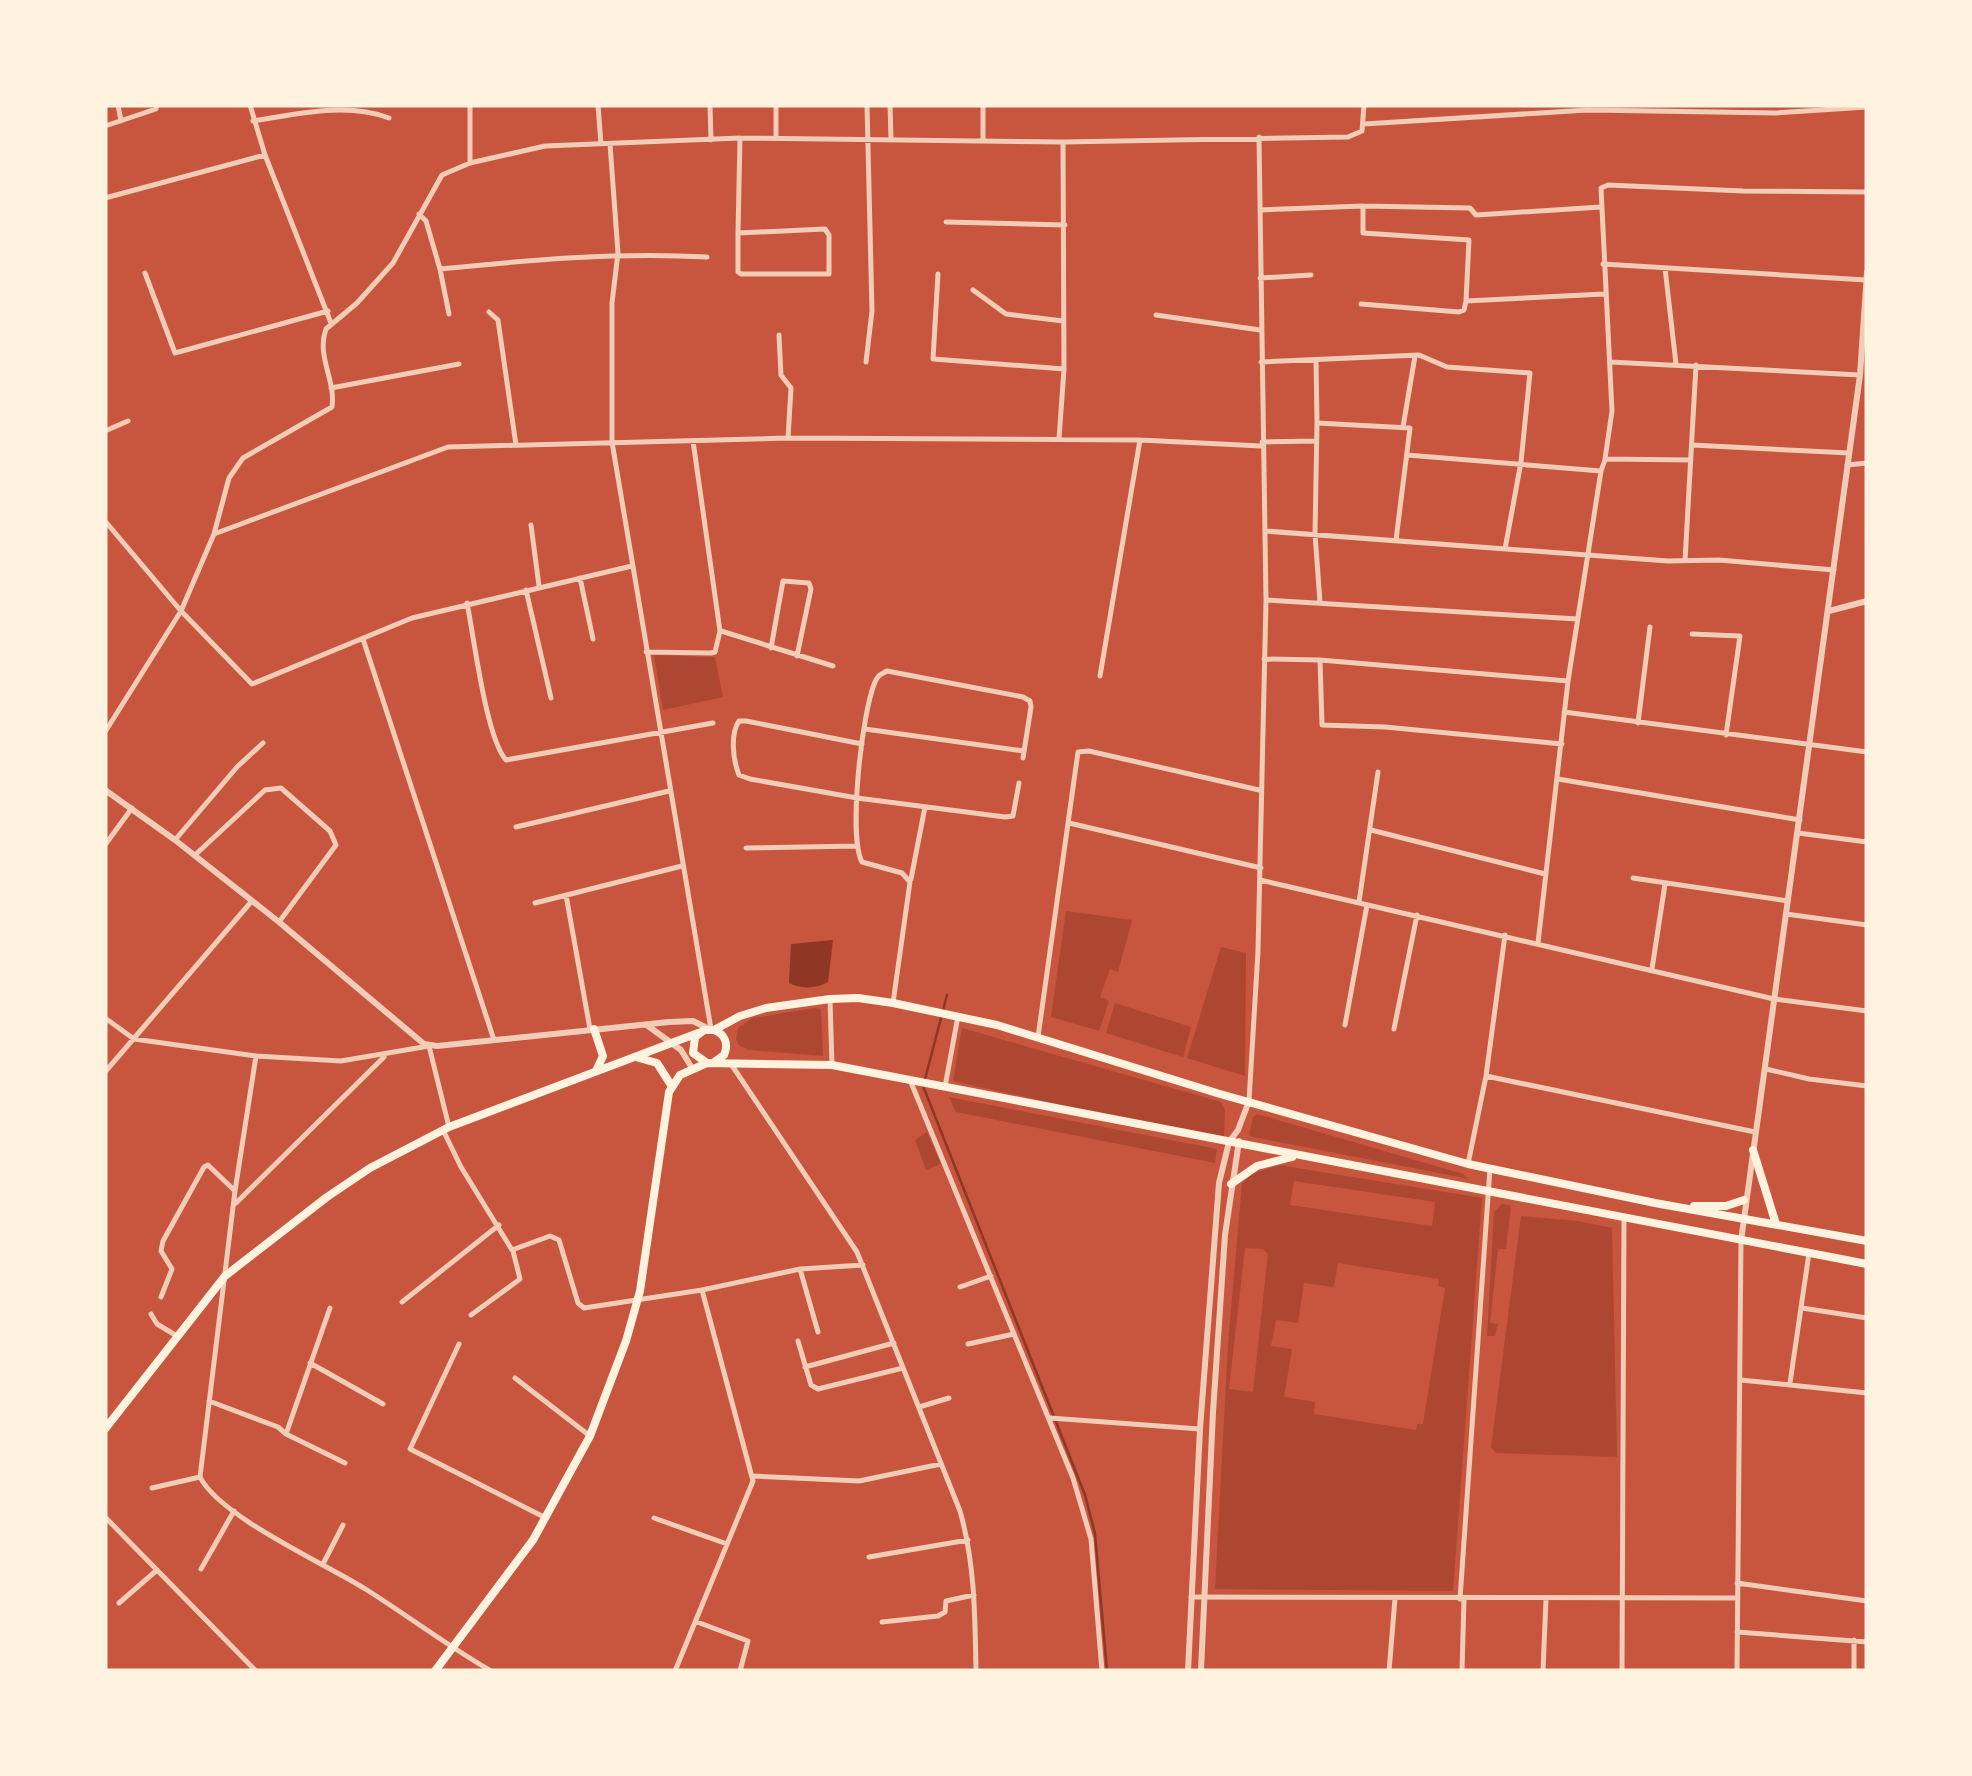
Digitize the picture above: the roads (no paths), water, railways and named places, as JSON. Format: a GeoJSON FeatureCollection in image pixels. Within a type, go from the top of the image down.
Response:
{"type":"FeatureCollection","features":[{"type":"Feature","properties":{"kind":"main road"},"geometry":{"type":"LineString","coordinates":[[105,1429],[225,1276],[370,1168],[446,1129],[740,1016],[766,1008],[830,999],[858,998],[955,1015],[1468,1164],[1654,1204],[1867,1241]]}},
{"type":"Feature","properties":{"kind":"main road"},"geometry":{"type":"LineString","coordinates":[[592,1029],[604,1056],[596,1072]]}},
{"type":"Feature","properties":{"kind":"main road"},"geometry":{"type":"LineString","coordinates":[[434,1671],[547,1518],[590,1436],[626,1341],[644,1269],[666,1101],[672,1085],[692,1068],[721,1059],[726,1044],[722,1035],[711,1029]]}},
{"type":"Feature","properties":{"kind":"main road"},"geometry":{"type":"LineString","coordinates":[[699,1032],[692,1042],[693,1053],[709,1063],[832,1065],[1867,1264]]}},
{"type":"Feature","properties":{"kind":"main road"},"geometry":{"type":"LineString","coordinates":[[625,1060],[642,1058],[658,1063],[672,1085]]}},
{"type":"Feature","properties":{"kind":"main road"},"geometry":{"type":"LineString","coordinates":[[1753,1150],[1776,1224]]}},
{"type":"Feature","properties":{"kind":"main road"},"geometry":{"type":"LineString","coordinates":[[1231,1184],[1257,1166],[1302,1156]]}},
{"type":"Feature","properties":{"kind":"main road"},"geometry":{"type":"LineString","coordinates":[[1654,1204],[1726,1206],[1744,1200]]}},
{"type":"Feature","properties":{"kind":"street"},"geometry":{"type":"LineString","coordinates":[[118,105],[120,121]]}},
{"type":"Feature","properties":{"kind":"street"},"geometry":{"type":"LineString","coordinates":[[105,126],[156,110],[157,105]]}},
{"type":"Feature","properties":{"kind":"street"},"geometry":{"type":"LineString","coordinates":[[250,105],[265,155],[331,323]]}},
{"type":"Feature","properties":{"kind":"street"},"geometry":{"type":"LineString","coordinates":[[470,105],[470,162]]}},
{"type":"Feature","properties":{"kind":"street"},"geometry":{"type":"LineString","coordinates":[[598,105],[601,144]]}},
{"type":"Feature","properties":{"kind":"street"},"geometry":{"type":"LineString","coordinates":[[710,105],[710,140]]}},
{"type":"Feature","properties":{"kind":"street"},"geometry":{"type":"LineString","coordinates":[[776,105],[776,138]]}},
{"type":"Feature","properties":{"kind":"street"},"geometry":{"type":"LineString","coordinates":[[866,362],[872,312],[867,105]]}},
{"type":"Feature","properties":{"kind":"street"},"geometry":{"type":"LineString","coordinates":[[890,105],[891,139]]}},
{"type":"Feature","properties":{"kind":"street"},"geometry":{"type":"LineString","coordinates":[[983,105],[983,141]]}},
{"type":"Feature","properties":{"kind":"street"},"geometry":{"type":"LineString","coordinates":[[105,732],[181,611],[214,534],[234,467],[243,458],[328,411],[333,401],[321,342],[331,323],[382,278],[442,175],[470,162],[544,146],[740,138],[1063,142],[1348,137],[1362,131],[1364,105]]}},
{"type":"Feature","properties":{"kind":"street"},"geometry":{"type":"LineString","coordinates":[[1364,124],[1588,107],[1776,113],[1867,106]]}},
{"type":"Feature","properties":{"kind":"street"},"geometry":{"type":"LineString","coordinates":[[254,120],[325,108],[371,112],[389,118]]}},
{"type":"Feature","properties":{"kind":"street"},"geometry":{"type":"LineString","coordinates":[[1188,1671],[1214,1234],[1221,1169],[1249,1101],[1261,868],[1266,600],[1259,137]]}},
{"type":"Feature","properties":{"kind":"street"},"geometry":{"type":"LineString","coordinates":[[738,233],[824,229],[829,235],[830,271],[824,275],[740,274],[738,233],[740,138]]}},
{"type":"Feature","properties":{"kind":"street"},"geometry":{"type":"LineString","coordinates":[[1059,439],[1064,369],[1063,142]]}},
{"type":"Feature","properties":{"kind":"street"},"geometry":{"type":"LineString","coordinates":[[610,144],[618,253],[612,304],[612,442],[711,1029]]}},
{"type":"Feature","properties":{"kind":"street"},"geometry":{"type":"LineString","coordinates":[[105,198],[265,155]]}},
{"type":"Feature","properties":{"kind":"street"},"geometry":{"type":"LineString","coordinates":[[1538,942],[1568,681],[1612,411],[1601,188],[1608,185],[1867,192]]}},
{"type":"Feature","properties":{"kind":"street"},"geometry":{"type":"LineString","coordinates":[[1260,210],[1363,206],[1470,208],[1476,215],[1601,207]]}},
{"type":"Feature","properties":{"kind":"street"},"geometry":{"type":"LineString","coordinates":[[1360,304],[1464,310],[1469,240],[1363,233],[1363,206]]}},
{"type":"Feature","properties":{"kind":"street"},"geometry":{"type":"LineString","coordinates":[[420,214],[426,220],[449,314]]}},
{"type":"Feature","properties":{"kind":"street"},"geometry":{"type":"LineString","coordinates":[[946,222],[1065,225]]}},
{"type":"Feature","properties":{"kind":"street"},"geometry":{"type":"LineString","coordinates":[[440,269],[618,253],[707,257]]}},
{"type":"Feature","properties":{"kind":"street"},"geometry":{"type":"LineString","coordinates":[[1603,264],[1866,280]]}},
{"type":"Feature","properties":{"kind":"street"},"geometry":{"type":"LineString","coordinates":[[1665,268],[1676,364]]}},
{"type":"Feature","properties":{"kind":"street"},"geometry":{"type":"LineString","coordinates":[[1736,1671],[1742,1218],[1862,371],[1867,272]]}},
{"type":"Feature","properties":{"kind":"street"},"geometry":{"type":"LineString","coordinates":[[145,273],[175,353],[328,312]]}},
{"type":"Feature","properties":{"kind":"street"},"geometry":{"type":"LineString","coordinates":[[938,274],[933,359],[1064,369]]}},
{"type":"Feature","properties":{"kind":"street"},"geometry":{"type":"LineString","coordinates":[[1260,278],[1311,275]]}},
{"type":"Feature","properties":{"kind":"street"},"geometry":{"type":"LineString","coordinates":[[974,290],[1006,314],[1063,322]]}},
{"type":"Feature","properties":{"kind":"street"},"geometry":{"type":"LineString","coordinates":[[1466,301],[1604,294]]}},
{"type":"Feature","properties":{"kind":"street"},"geometry":{"type":"LineString","coordinates":[[489,312],[498,320],[516,445]]}},
{"type":"Feature","properties":{"kind":"street"},"geometry":{"type":"LineString","coordinates":[[1156,315],[1260,330]]}},
{"type":"Feature","properties":{"kind":"street"},"geometry":{"type":"LineString","coordinates":[[778,336],[781,375],[790,384],[788,438]]}},
{"type":"Feature","properties":{"kind":"street"},"geometry":{"type":"LineString","coordinates":[[1260,362],[1415,355],[1446,368],[1530,373],[1521,462],[1505,550]]}},
{"type":"Feature","properties":{"kind":"street"},"geometry":{"type":"LineString","coordinates":[[1403,427],[1415,355]]}},
{"type":"Feature","properties":{"kind":"street"},"geometry":{"type":"LineString","coordinates":[[1316,360],[1315,534],[1320,602]]}},
{"type":"Feature","properties":{"kind":"street"},"geometry":{"type":"LineString","coordinates":[[1610,362],[1862,371]]}},
{"type":"Feature","properties":{"kind":"street"},"geometry":{"type":"LineString","coordinates":[[331,388],[458,364]]}},
{"type":"Feature","properties":{"kind":"street"},"geometry":{"type":"LineString","coordinates":[[1685,561],[1696,365]]}},
{"type":"Feature","properties":{"kind":"street"},"geometry":{"type":"LineString","coordinates":[[105,431],[128,420]]}},
{"type":"Feature","properties":{"kind":"street"},"geometry":{"type":"LineString","coordinates":[[1317,423],[1403,427],[1410,431],[1396,540]]}},
{"type":"Feature","properties":{"kind":"street"},"geometry":{"type":"LineString","coordinates":[[214,534],[438,449],[788,438],[1262,444],[1317,441]]}},
{"type":"Feature","properties":{"kind":"street"},"geometry":{"type":"LineString","coordinates":[[646,652],[715,652],[720,631],[693,440]]}},
{"type":"Feature","properties":{"kind":"street"},"geometry":{"type":"LineString","coordinates":[[1100,676],[1140,440]]}},
{"type":"Feature","properties":{"kind":"street"},"geometry":{"type":"LineString","coordinates":[[1692,446],[1849,452]]}},
{"type":"Feature","properties":{"kind":"street"},"geometry":{"type":"LineString","coordinates":[[1407,455],[1601,471]]}},
{"type":"Feature","properties":{"kind":"street"},"geometry":{"type":"LineString","coordinates":[[1604,460],[1692,460]]}},
{"type":"Feature","properties":{"kind":"street"},"geometry":{"type":"LineString","coordinates":[[1847,466],[1867,463]]}},
{"type":"Feature","properties":{"kind":"street"},"geometry":{"type":"LineString","coordinates":[[105,522],[181,611],[252,684],[412,618],[632,566]]}},
{"type":"Feature","properties":{"kind":"street"},"geometry":{"type":"LineString","coordinates":[[531,525],[539,587]]}},
{"type":"Feature","properties":{"kind":"street"},"geometry":{"type":"LineString","coordinates":[[1264,530],[1505,550],[1720,560],[1834,570]]}},
{"type":"Feature","properties":{"kind":"street"},"geometry":{"type":"LineString","coordinates":[[580,578],[594,639]]}},
{"type":"Feature","properties":{"kind":"street"},"geometry":{"type":"LineString","coordinates":[[771,648],[783,581],[809,583],[797,656]]}},
{"type":"Feature","properties":{"kind":"street"},"geometry":{"type":"LineString","coordinates":[[526,590],[551,698]]}},
{"type":"Feature","properties":{"kind":"street"},"geometry":{"type":"LineString","coordinates":[[1266,600],[1577,619]]}},
{"type":"Feature","properties":{"kind":"street"},"geometry":{"type":"LineString","coordinates":[[1828,611],[1867,602]]}},
{"type":"Feature","properties":{"kind":"street"},"geometry":{"type":"LineString","coordinates":[[467,603],[492,726],[506,760],[713,724]]}},
{"type":"Feature","properties":{"kind":"street"},"geometry":{"type":"LineString","coordinates":[[1638,724],[1650,627]]}},
{"type":"Feature","properties":{"kind":"street"},"geometry":{"type":"LineString","coordinates":[[720,631],[833,666]]}},
{"type":"Feature","properties":{"kind":"street"},"geometry":{"type":"LineString","coordinates":[[1692,634],[1740,636],[1726,735]]}},
{"type":"Feature","properties":{"kind":"street"},"geometry":{"type":"LineString","coordinates":[[362,639],[494,1040]]}},
{"type":"Feature","properties":{"kind":"street"},"geometry":{"type":"LineString","coordinates":[[1264,659],[1320,660],[1568,681]]}},
{"type":"Feature","properties":{"kind":"street"},"geometry":{"type":"LineString","coordinates":[[1320,660],[1321,722],[1325,726],[1385,727],[1562,744]]}},
{"type":"Feature","properties":{"kind":"street"},"geometry":{"type":"LineString","coordinates":[[865,729],[1023,754],[1030,701],[887,671],[875,682],[865,729],[862,744],[857,846],[862,862],[902,873],[910,882]]}},
{"type":"Feature","properties":{"kind":"street"},"geometry":{"type":"LineString","coordinates":[[1564,712],[1867,752]]}},
{"type":"Feature","properties":{"kind":"street"},"geometry":{"type":"LineString","coordinates":[[862,744],[746,721],[735,726],[739,775],[857,798],[1014,816],[1019,782]]}},
{"type":"Feature","properties":{"kind":"street"},"geometry":{"type":"LineString","coordinates":[[175,840],[236,766],[263,743]]}},
{"type":"Feature","properties":{"kind":"street"},"geometry":{"type":"LineString","coordinates":[[1038,1040],[1076,756],[1082,750],[1260,790]]}},
{"type":"Feature","properties":{"kind":"street"},"geometry":{"type":"LineString","coordinates":[[1358,902],[1378,772]]}},
{"type":"Feature","properties":{"kind":"street"},"geometry":{"type":"LineString","coordinates":[[1558,778],[1800,820]]}},
{"type":"Feature","properties":{"kind":"street"},"geometry":{"type":"LineString","coordinates":[[195,855],[266,790],[281,788],[330,831],[336,846],[279,922]]}},
{"type":"Feature","properties":{"kind":"street"},"geometry":{"type":"LineString","coordinates":[[105,790],[195,855],[401,1028],[429,1046],[446,1129],[461,1167],[514,1252],[520,1280],[471,1315]]}},
{"type":"Feature","properties":{"kind":"street"},"geometry":{"type":"LineString","coordinates":[[516,827],[670,791]]}},
{"type":"Feature","properties":{"kind":"street"},"geometry":{"type":"LineString","coordinates":[[892,1003],[925,807]]}},
{"type":"Feature","properties":{"kind":"street"},"geometry":{"type":"LineString","coordinates":[[105,845],[132,808]]}},
{"type":"Feature","properties":{"kind":"street"},"geometry":{"type":"LineString","coordinates":[[1068,822],[1261,868]]}},
{"type":"Feature","properties":{"kind":"street"},"geometry":{"type":"LineString","coordinates":[[1371,830],[1545,874]]}},
{"type":"Feature","properties":{"kind":"street"},"geometry":{"type":"LineString","coordinates":[[1798,833],[1867,842]]}},
{"type":"Feature","properties":{"kind":"street"},"geometry":{"type":"LineString","coordinates":[[746,848],[857,846]]}},
{"type":"Feature","properties":{"kind":"street"},"geometry":{"type":"LineString","coordinates":[[535,903],[682,866]]}},
{"type":"Feature","properties":{"kind":"street"},"geometry":{"type":"LineString","coordinates":[[1633,878],[1788,901]]}},
{"type":"Feature","properties":{"kind":"street"},"geometry":{"type":"LineString","coordinates":[[1260,880],[1774,998],[1867,1010]]}},
{"type":"Feature","properties":{"kind":"street"},"geometry":{"type":"LineString","coordinates":[[1652,970],[1665,884]]}},
{"type":"Feature","properties":{"kind":"street"},"geometry":{"type":"LineString","coordinates":[[566,895],[592,1029]]}},
{"type":"Feature","properties":{"kind":"street"},"geometry":{"type":"LineString","coordinates":[[105,1072],[251,902]]}},
{"type":"Feature","properties":{"kind":"street"},"geometry":{"type":"LineString","coordinates":[[1345,1025],[1367,904]]}},
{"type":"Feature","properties":{"kind":"street"},"geometry":{"type":"LineString","coordinates":[[1786,914],[1867,925]]}},
{"type":"Feature","properties":{"kind":"street"},"geometry":{"type":"LineString","coordinates":[[1394,1030],[1417,915]]}},
{"type":"Feature","properties":{"kind":"street"},"geometry":{"type":"LineString","coordinates":[[1468,1164],[1486,1076],[1505,934]]}},
{"type":"Feature","properties":{"kind":"street"},"geometry":{"type":"LineString","coordinates":[[830,999],[832,1065]]}},
{"type":"Feature","properties":{"kind":"street"},"geometry":{"type":"LineString","coordinates":[[942,1087],[955,1015]]}},
{"type":"Feature","properties":{"kind":"street"},"geometry":{"type":"LineString","coordinates":[[105,1018],[134,1039],[256,1056],[340,1061],[429,1046],[642,1024],[693,1021],[711,1029]]}},
{"type":"Feature","properties":{"kind":"street"},"geometry":{"type":"LineString","coordinates":[[642,1024],[672,1042],[692,1068]]}},
{"type":"Feature","properties":{"kind":"street"},"geometry":{"type":"LineString","coordinates":[[234,1206],[386,1055]]}},
{"type":"Feature","properties":{"kind":"street"},"geometry":{"type":"LineString","coordinates":[[256,1056],[235,1191],[200,1478],[207,1490],[234,1511],[490,1671]]}},
{"type":"Feature","properties":{"kind":"street"},"geometry":{"type":"LineString","coordinates":[[732,1064],[863,1265],[968,1540],[976,1671]]}},
{"type":"Feature","properties":{"kind":"street"},"geometry":{"type":"LineString","coordinates":[[1766,1069],[1867,1086]]}},
{"type":"Feature","properties":{"kind":"street"},"geometry":{"type":"LineString","coordinates":[[1486,1076],[1755,1132]]}},
{"type":"Feature","properties":{"kind":"street"},"geometry":{"type":"LineString","coordinates":[[911,1080],[1052,1418],[1073,1478],[1090,1539],[1102,1671]]}},
{"type":"Feature","properties":{"kind":"street"},"geometry":{"type":"LineString","coordinates":[[1201,1671],[1212,1412],[1234,1143]]}},
{"type":"Feature","properties":{"kind":"street"},"geometry":{"type":"LineString","coordinates":[[161,1297],[172,1269],[161,1251],[163,1241],[204,1166],[208,1165],[235,1191]]}},
{"type":"Feature","properties":{"kind":"street"},"geometry":{"type":"LineString","coordinates":[[1462,1671],[1462,1599],[1490,1168]]}},
{"type":"Feature","properties":{"kind":"street"},"geometry":{"type":"LineString","coordinates":[[1622,1671],[1624,1218]]}},
{"type":"Feature","properties":{"kind":"street"},"geometry":{"type":"LineString","coordinates":[[402,1302],[499,1225]]}},
{"type":"Feature","properties":{"kind":"street"},"geometry":{"type":"LineString","coordinates":[[514,1252],[556,1236],[581,1306],[636,1302],[800,1269],[863,1265]]}},
{"type":"Feature","properties":{"kind":"street"},"geometry":{"type":"LineString","coordinates":[[1790,1383],[1809,1253]]}},
{"type":"Feature","properties":{"kind":"street"},"geometry":{"type":"LineString","coordinates":[[800,1269],[818,1332]]}},
{"type":"Feature","properties":{"kind":"street"},"geometry":{"type":"LineString","coordinates":[[960,1287],[991,1276]]}},
{"type":"Feature","properties":{"kind":"street"},"geometry":{"type":"LineString","coordinates":[[675,1671],[753,1476],[702,1290]]}},
{"type":"Feature","properties":{"kind":"street"},"geometry":{"type":"LineString","coordinates":[[286,1434],[330,1308]]}},
{"type":"Feature","properties":{"kind":"street"},"geometry":{"type":"LineString","coordinates":[[1802,1308],[1867,1318]]}},
{"type":"Feature","properties":{"kind":"street"},"geometry":{"type":"LineString","coordinates":[[151,1314],[157,1324],[177,1336]]}},
{"type":"Feature","properties":{"kind":"street"},"geometry":{"type":"LineString","coordinates":[[968,1344],[1014,1334]]}},
{"type":"Feature","properties":{"kind":"street"},"geometry":{"type":"LineString","coordinates":[[798,1341],[811,1385],[822,1390],[903,1368]]}},
{"type":"Feature","properties":{"kind":"street"},"geometry":{"type":"LineString","coordinates":[[805,1366],[894,1343]]}},
{"type":"Feature","properties":{"kind":"street"},"geometry":{"type":"LineString","coordinates":[[459,1344],[410,1449],[547,1518]]}},
{"type":"Feature","properties":{"kind":"street"},"geometry":{"type":"LineString","coordinates":[[310,1363],[383,1404]]}},
{"type":"Feature","properties":{"kind":"street"},"geometry":{"type":"LineString","coordinates":[[515,1378],[590,1436]]}},
{"type":"Feature","properties":{"kind":"street"},"geometry":{"type":"LineString","coordinates":[[1740,1380],[1867,1392]]}},
{"type":"Feature","properties":{"kind":"street"},"geometry":{"type":"LineString","coordinates":[[919,1407],[950,1398]]}},
{"type":"Feature","properties":{"kind":"street"},"geometry":{"type":"LineString","coordinates":[[209,1401],[278,1427],[345,1463]]}},
{"type":"Feature","properties":{"kind":"street"},"geometry":{"type":"LineString","coordinates":[[1052,1418],[1200,1429]]}},
{"type":"Feature","properties":{"kind":"street"},"geometry":{"type":"LineString","coordinates":[[753,1476],[860,1481],[942,1464]]}},
{"type":"Feature","properties":{"kind":"street"},"geometry":{"type":"LineString","coordinates":[[152,1488],[200,1478]]}},
{"type":"Feature","properties":{"kind":"street"},"geometry":{"type":"LineString","coordinates":[[201,1569],[234,1511]]}},
{"type":"Feature","properties":{"kind":"street"},"geometry":{"type":"LineString","coordinates":[[105,1517],[256,1671]]}},
{"type":"Feature","properties":{"kind":"street"},"geometry":{"type":"LineString","coordinates":[[654,1518],[727,1544]]}},
{"type":"Feature","properties":{"kind":"street"},"geometry":{"type":"LineString","coordinates":[[323,1564],[343,1524]]}},
{"type":"Feature","properties":{"kind":"street"},"geometry":{"type":"LineString","coordinates":[[869,1557],[968,1540]]}},
{"type":"Feature","properties":{"kind":"street"},"geometry":{"type":"LineString","coordinates":[[119,1602],[157,1570]]}},
{"type":"Feature","properties":{"kind":"street"},"geometry":{"type":"LineString","coordinates":[[1737,1583],[1867,1600]]}},
{"type":"Feature","properties":{"kind":"street"},"geometry":{"type":"LineString","coordinates":[[882,1622],[938,1616],[945,1612],[946,1600],[974,1595]]}},
{"type":"Feature","properties":{"kind":"street"},"geometry":{"type":"LineString","coordinates":[[1191,1597],[1737,1598]]}},
{"type":"Feature","properties":{"kind":"street"},"geometry":{"type":"LineString","coordinates":[[1389,1671],[1395,1598]]}},
{"type":"Feature","properties":{"kind":"street"},"geometry":{"type":"LineString","coordinates":[[1543,1671],[1546,1599]]}},
{"type":"Feature","properties":{"kind":"street"},"geometry":{"type":"LineString","coordinates":[[697,1622],[748,1641],[740,1671]]}},
{"type":"Feature","properties":{"kind":"street"},"geometry":{"type":"LineString","coordinates":[[1737,1632],[1867,1642]]}},
{"type":"Feature","properties":{"kind":"street"},"geometry":{"type":"LineString","coordinates":[[1854,1640],[1854,1671]]}},
{"type":"Feature","properties":{"kind":"waterway"},"geometry":{"type":"LineString","coordinates":[[925,1079],[947,995]]}},
{"type":"Feature","properties":{"kind":"waterway"},"geometry":{"type":"LineString","coordinates":[[923,1086],[1085,1495],[1095,1534],[1107,1671]]}}]}
